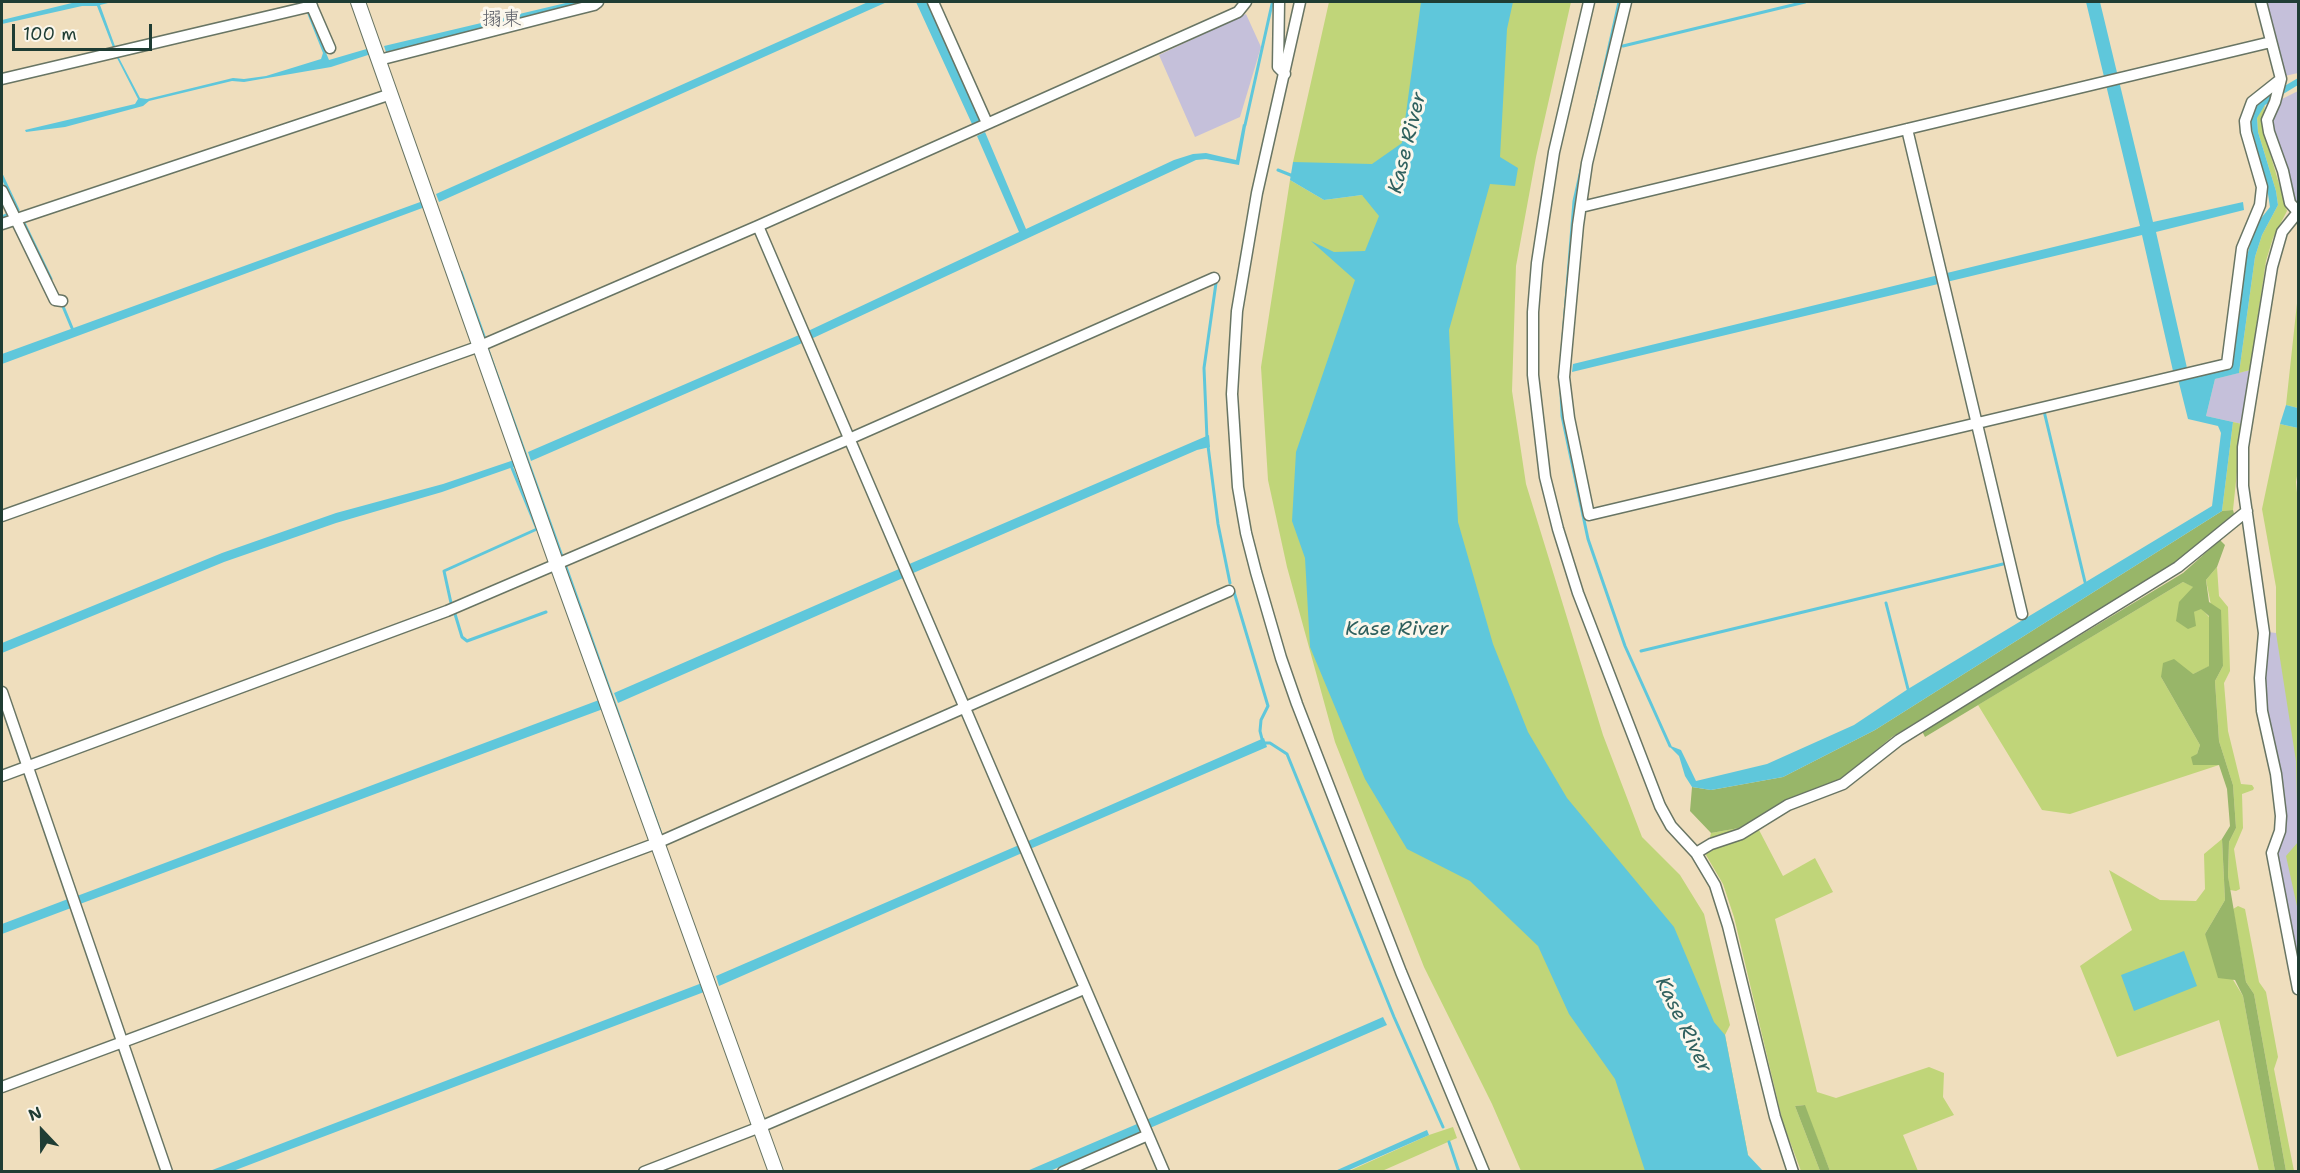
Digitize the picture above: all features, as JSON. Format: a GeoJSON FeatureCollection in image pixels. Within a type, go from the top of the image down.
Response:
{"type":"FeatureCollection","features":[{"type":"Feature","properties":{"kind":"street"},"geometry":{"type":"LineString","coordinates":[[358,2],[557,565],[776,1172]]}},
{"type":"Feature","properties":{"kind":"street"},"geometry":{"type":"LineString","coordinates":[[379,60],[594,5],[598,2]]}},
{"type":"Feature","properties":{"kind":"street"},"geometry":{"type":"LineString","coordinates":[[933,2],[987,123]]}},
{"type":"Feature","properties":{"kind":"street"},"geometry":{"type":"LineString","coordinates":[[2,516],[480,346],[758,226],[1238,12],[1246,2]]}},
{"type":"Feature","properties":{"kind":"street"},"geometry":{"type":"LineString","coordinates":[[1279,2],[1278,67],[1285,74]]}},
{"type":"Feature","properties":{"kind":"street"},"geometry":{"type":"LineString","coordinates":[[1300,2],[1257,193],[1245,262],[1234,348],[1234,431],[1238,486],[1246,533],[1278,648],[1316,756],[1401,972],[1485,1172]]}},
{"type":"Feature","properties":{"kind":"street"},"geometry":{"type":"LineString","coordinates":[[1589,2],[1554,152],[1537,263],[1533,312],[1533,375],[1538,429],[1548,488],[1558,530],[1578,593],[1660,806],[1671,826],[1696,853],[1715,885],[1728,926],[1775,1117],[1793,1172]]}},
{"type":"Feature","properties":{"kind":"street"},"geometry":{"type":"LineString","coordinates":[[1626,2],[1587,163],[1578,225],[1564,377],[1569,418],[1589,515],[2227,364],[2242,248],[2260,204],[2262,187],[2245,121],[2252,102],[2280,82]]}},
{"type":"Feature","properties":{"kind":"street"},"geometry":{"type":"LineString","coordinates":[[2261,2],[2280,82],[2267,120],[2268,132],[2283,171],[2289,203],[2298,212],[2282,232],[2272,267],[2243,447],[2243,486],[2264,633],[2260,678],[2262,711],[2276,774],[2281,816],[2280,831],[2272,853],[2298,989]]}},
{"type":"Feature","properties":{"kind":"street"},"geometry":{"type":"LineString","coordinates":[[2,80],[311,4],[330,48]]}},
{"type":"Feature","properties":{"kind":"street"},"geometry":{"type":"LineString","coordinates":[[1581,207],[2271,42]]}},
{"type":"Feature","properties":{"kind":"street"},"geometry":{"type":"LineString","coordinates":[[2,224],[391,94]]}},
{"type":"Feature","properties":{"kind":"street"},"geometry":{"type":"LineString","coordinates":[[1907,129],[2022,614]]}},
{"type":"Feature","properties":{"kind":"street"},"geometry":{"type":"LineString","coordinates":[[2,191],[14,219],[59,301]]}},
{"type":"Feature","properties":{"kind":"street"},"geometry":{"type":"LineString","coordinates":[[758,226],[1164,1172]]}},
{"type":"Feature","properties":{"kind":"street"},"geometry":{"type":"LineString","coordinates":[[2,776],[418,622],[557,565],[1214,278]]}},
{"type":"Feature","properties":{"kind":"street"},"geometry":{"type":"LineString","coordinates":[[1696,853],[1711,844],[1741,834],[1788,805],[1843,784],[1899,740],[2178,567],[2247,511]]}},
{"type":"Feature","properties":{"kind":"street"},"geometry":{"type":"LineString","coordinates":[[2,1087],[657,843],[1229,591]]}},
{"type":"Feature","properties":{"kind":"street"},"geometry":{"type":"LineString","coordinates":[[2,692],[167,1172]]}},
{"type":"Feature","properties":{"kind":"street"},"geometry":{"type":"LineString","coordinates":[[644,1172],[760,1127],[1084,989]]}},
{"type":"Feature","properties":{"kind":"street"},"geometry":{"type":"LineString","coordinates":[[1063,1172],[1148,1135]]}},
{"type":"Feature","properties":{"kind":"shaded area"},"geometry":{"type":"Polygon","coordinates":[[[2298,2],[2298,73],[2285,76],[2266,3],[2298,2]]]}},
{"type":"Feature","properties":{"kind":"shaded area"},"geometry":{"type":"Polygon","coordinates":[[[1246,14],[1261,47],[1240,117],[1195,137],[1159,55],[1246,14]]]}},
{"type":"Feature","properties":{"kind":"shaded area"},"geometry":{"type":"Polygon","coordinates":[[[2298,91],[2298,202],[2294,200],[2270,122],[2280,100],[2298,91]]]}},
{"type":"Feature","properties":{"kind":"shaded area"},"geometry":{"type":"Polygon","coordinates":[[[2250,370],[2242,424],[2206,416],[2215,379],[2250,370]]]}},
{"type":"Feature","properties":{"kind":"shaded area"},"geometry":{"type":"Polygon","coordinates":[[[2298,629],[2298,967],[2277,852],[2281,843],[2264,677],[2268,632],[2298,629]]]}},
{"type":"Feature","properties":{"kind":"green space"},"geometry":{"type":"Polygon","coordinates":[[[1329,2],[1434,2],[1408,159],[1380,170],[1312,170],[1293,162],[1329,2]]]}},
{"type":"Feature","properties":{"kind":"green space"},"geometry":{"type":"Polygon","coordinates":[[[1498,2],[1571,2],[1536,157],[1516,266],[1512,391],[1526,484],[1603,735],[1642,837],[1680,875],[1704,914],[1730,1025],[1725,1035],[1748,1155],[1382,525],[1484,157],[1498,2]]]}},
{"type":"Feature","properties":{"kind":"green space"},"geometry":{"type":"Polygon","coordinates":[[[2265,105],[2262,126],[2287,211],[2273,238],[2266,261],[2250,370],[2239,373],[2255,257],[2262,235],[2278,205],[2258,132],[2257,117],[2265,105]]]}},
{"type":"Feature","properties":{"kind":"green space"},"geometry":{"type":"Polygon","coordinates":[[[1290,180],[1324,200],[1362,195],[1391,210],[1367,278],[1491,869],[1677,1171],[1521,1171],[1492,1104],[1424,967],[1335,742],[1287,567],[1268,480],[1261,367],[1290,180]]]}},
{"type":"Feature","properties":{"kind":"green space"},"geometry":{"type":"Polygon","coordinates":[[[2298,294],[2298,408],[2286,405],[2298,294]]]}},
{"type":"Feature","properties":{"kind":"green space"},"geometry":{"type":"Polygon","coordinates":[[[2233,422],[2242,424],[2233,510],[2222,511],[2233,422]]]}},
{"type":"Feature","properties":{"kind":"green space"},"geometry":{"type":"Polygon","coordinates":[[[2280,424],[2298,428],[2296,482],[2298,504],[2298,842],[2296,761],[2276,633],[2276,587],[2262,509],[2280,424]]]}},
{"type":"Feature","properties":{"kind":"green space"},"geometry":{"type":"Polygon","coordinates":[[[2233,510],[2235,517],[2174,565],[1892,737],[1840,780],[1781,804],[1739,828],[1711,833],[1690,811],[1692,787],[1711,790],[1783,777],[1875,730],[2222,511],[2233,510]]]}},
{"type":"Feature","properties":{"kind":"green space"},"geometry":{"type":"Polygon","coordinates":[[[2220,540],[2225,545],[2217,567],[2206,580],[2209,602],[2221,610],[2223,666],[2215,681],[2219,741],[2233,785],[2236,828],[2229,842],[2228,876],[2246,982],[2254,994],[2286,1171],[2275,1171],[2243,996],[2235,980],[2218,978],[2205,934],[2225,900],[2222,839],[2230,826],[2227,789],[2219,765],[2193,765],[2191,757],[2197,754],[2200,745],[2161,677],[2163,663],[2174,659],[2193,674],[2209,666],[2209,616],[2201,609],[2194,612],[2196,626],[2188,629],[2176,621],[2179,602],[2193,587],[2183,582],[1925,737],[1922,731],[2183,573],[2220,540]]]}},
{"type":"Feature","properties":{"kind":"green space"},"geometry":{"type":"Polygon","coordinates":[[[2217,567],[2219,596],[2228,607],[2230,671],[2224,683],[2228,731],[2241,784],[2252,785],[2254,788],[2242,794],[2243,828],[2234,849],[2240,889],[2236,891],[2230,890],[2228,876],[2229,842],[2236,828],[2233,785],[2219,741],[2215,681],[2223,666],[2206,580],[2217,567]]]}},
{"type":"Feature","properties":{"kind":"green space"},"geometry":{"type":"Polygon","coordinates":[[[2183,582],[2194,587],[2194,612],[2201,608],[2209,617],[2210,666],[2193,674],[2161,677],[2200,745],[2197,754],[2219,765],[2070,814],[2042,810],[1978,705],[2183,582]]]}},
{"type":"Feature","properties":{"kind":"green space"},"geometry":{"type":"Polygon","coordinates":[[[1839,790],[1794,808],[1759,830],[1783,876],[1815,858],[1833,892],[1775,919],[1817,1092],[1836,1098],[1929,1067],[1944,1073],[1943,1097],[1954,1115],[1903,1135],[1918,1171],[1830,1171],[1804,1105],[1795,1106],[1820,1171],[1801,1171],[1783,1123],[1734,917],[1723,884],[1706,855],[1711,833],[1739,828],[1781,804],[1839,790]]]}},
{"type":"Feature","properties":{"kind":"green space"},"geometry":{"type":"Polygon","coordinates":[[[2222,839],[2225,900],[2205,934],[2243,996],[2275,1171],[2259,1171],[2219,1020],[2117,1057],[2080,966],[2132,930],[2109,870],[2160,900],[2196,901],[2205,889],[2204,854],[2222,839]]]}},
{"type":"Feature","properties":{"kind":"green space"},"geometry":{"type":"Polygon","coordinates":[[[2298,842],[2298,911],[2286,856],[2298,842]]]}},
{"type":"Feature","properties":{"kind":"green space"},"geometry":{"type":"Polygon","coordinates":[[[2238,906],[2245,909],[2259,982],[2266,992],[2278,1057],[2274,1069],[2294,1171],[2286,1171],[2254,994],[2246,982],[2233,909],[2238,906]]]}},
{"type":"Feature","properties":{"kind":"green space"},"geometry":{"type":"Polygon","coordinates":[[[1805,1105],[1830,1171],[1820,1171],[1795,1106],[1805,1105]]]}},
{"type":"Feature","properties":{"kind":"green space"},"geometry":{"type":"Polygon","coordinates":[[[1453,1127],[1457,1138],[1382,1171],[1347,1172],[1429,1135],[1453,1127]]]}},
{"type":"Feature","properties":{"kind":"water"},"geometry":{"type":"Polygon","coordinates":[[[76,2],[112,2],[100,5],[116,49],[114,50],[97,6],[82,6],[2,24],[2,20],[76,2]]]}},
{"type":"Feature","properties":{"kind":"water"},"geometry":{"type":"Polygon","coordinates":[[[570,2],[591,2],[386,52],[384,46],[570,2]]]}},
{"type":"Feature","properties":{"kind":"water"},"geometry":{"type":"Polygon","coordinates":[[[868,2],[887,2],[439,202],[436,194],[868,2]]]}},
{"type":"Feature","properties":{"kind":"water"},"geometry":{"type":"Polygon","coordinates":[[[916,2],[927,2],[980,121],[972,124],[916,2]]]}},
{"type":"Feature","properties":{"kind":"water","name":"Kase River"},"geometry":{"type":"Polygon","coordinates":[[[1421,2],[1513,2],[1507,29],[1500,157],[1518,168],[1515,186],[1490,184],[1449,330],[1458,522],[1493,644],[1528,732],[1567,798],[1674,927],[1714,1022],[1725,1035],[1748,1155],[1763,1171],[1645,1171],[1615,1079],[1569,1014],[1538,946],[1470,881],[1407,849],[1365,779],[1310,647],[1305,558],[1292,521],[1296,452],[1355,280],[1311,241],[1334,252],[1365,251],[1379,216],[1362,195],[1324,200],[1290,180],[1293,162],[1372,164],[1402,143],[1421,2]]]}},
{"type":"Feature","properties":{"kind":"water"},"geometry":{"type":"Polygon","coordinates":[[[2086,2],[2100,2],[2153,222],[2243,202],[2244,210],[2156,232],[2187,368],[2184,369],[2186,378],[2229,369],[2247,256],[2255,226],[2270,207],[2251,125],[2252,113],[2261,100],[2298,78],[2298,85],[2265,105],[2257,118],[2258,132],[2278,205],[2262,235],[2255,257],[2239,373],[2215,379],[2206,416],[2233,422],[2222,511],[1875,730],[1783,777],[1711,790],[1692,787],[1685,776],[1679,756],[1668,745],[1681,750],[1696,781],[1767,764],[1854,725],[1908,689],[2212,506],[2221,433],[2218,426],[2188,419],[2176,371],[2173,371],[2142,235],[1572,372],[1573,364],[2140,226],[2086,2]]]}},
{"type":"Feature","properties":{"kind":"water"},"geometry":{"type":"Polygon","coordinates":[[[309,12],[329,60],[370,48],[371,54],[331,67],[244,82],[232,81],[149,101],[143,106],[65,127],[26,132],[25,130],[135,104],[138,99],[117,58],[140,98],[147,99],[233,78],[266,76],[321,59],[323,53],[307,13],[309,12]]]}},
{"type":"Feature","properties":{"kind":"water"},"geometry":{"type":"Polygon","coordinates":[[[1243,124],[1246,126],[1239,165],[1206,159],[1196,160],[811,339],[808,331],[1019,232],[977,136],[985,132],[1026,229],[1174,160],[1193,154],[1206,153],[1236,160],[1243,124]]]}},
{"type":"Feature","properties":{"kind":"water"},"geometry":{"type":"Polygon","coordinates":[[[423,201],[425,207],[2,364],[2,354],[423,201]]]}},
{"type":"Feature","properties":{"kind":"water"},"geometry":{"type":"Polygon","coordinates":[[[799,335],[802,343],[531,461],[528,452],[799,335]]]}},
{"type":"Feature","properties":{"kind":"water"},"geometry":{"type":"Polygon","coordinates":[[[2286,405],[2298,408],[2298,428],[2280,424],[2286,405]]]}},
{"type":"Feature","properties":{"kind":"water"},"geometry":{"type":"Polygon","coordinates":[[[1209,435],[1210,447],[1197,450],[911,574],[907,565],[1209,435]]]}},
{"type":"Feature","properties":{"kind":"water"},"geometry":{"type":"Polygon","coordinates":[[[514,460],[516,466],[442,492],[336,523],[224,562],[2,653],[2,643],[222,553],[336,513],[443,484],[514,460]]]}},
{"type":"Feature","properties":{"kind":"water"},"geometry":{"type":"Polygon","coordinates":[[[899,569],[903,578],[618,703],[614,693],[899,569]]]}},
{"type":"Feature","properties":{"kind":"water"},"geometry":{"type":"Polygon","coordinates":[[[599,700],[603,709],[80,904],[77,896],[599,700]]]}},
{"type":"Feature","properties":{"kind":"water"},"geometry":{"type":"Polygon","coordinates":[[[1264,738],[1267,747],[1030,849],[1026,842],[1264,738]]]}},
{"type":"Feature","properties":{"kind":"water"},"geometry":{"type":"Polygon","coordinates":[[[1019,845],[1022,853],[719,986],[716,976],[1019,845]]]}},
{"type":"Feature","properties":{"kind":"water"},"geometry":{"type":"Polygon","coordinates":[[[68,899],[71,908],[2,934],[2,924],[68,899]]]}},
{"type":"Feature","properties":{"kind":"water"},"geometry":{"type":"Polygon","coordinates":[[[2184,951],[2197,986],[2134,1011],[2121,975],[2184,951]]]}},
{"type":"Feature","properties":{"kind":"water"},"geometry":{"type":"Polygon","coordinates":[[[702,983],[704,992],[233,1171],[207,1172],[702,983]]]}},
{"type":"Feature","properties":{"kind":"water"},"geometry":{"type":"Polygon","coordinates":[[[1383,1017],[1387,1025],[1150,1128],[1146,1120],[1383,1017]]]}},
{"type":"Feature","properties":{"kind":"water"},"geometry":{"type":"Polygon","coordinates":[[[1137,1124],[1140,1132],[1050,1171],[1027,1171],[1137,1124]]]}},
{"type":"Feature","properties":{"kind":"water"},"geometry":{"type":"Polygon","coordinates":[[[1427,1130],[1429,1135],[1347,1171],[1335,1171],[1427,1130]]]}},
{"type":"Feature","properties":{"kind":"waterway"},"geometry":{"type":"LineString","coordinates":[[1594,114],[1619,2]]}},
{"type":"Feature","properties":{"kind":"waterway"},"geometry":{"type":"LineString","coordinates":[[1623,46],[1805,2]]}},
{"type":"Feature","properties":{"kind":"waterway"},"geometry":{"type":"LineString","coordinates":[[1245,125],[1272,4]]}},
{"type":"Feature","properties":{"kind":"waterway"},"geometry":{"type":"LineString","coordinates":[[1278,170],[1293,176]]}},
{"type":"Feature","properties":{"kind":"waterway"},"geometry":{"type":"LineString","coordinates":[[1560,375],[1574,201],[1581,170]]}},
{"type":"Feature","properties":{"kind":"waterway"},"geometry":{"type":"LineString","coordinates":[[2,176],[18,210]]}},
{"type":"Feature","properties":{"kind":"waterway"},"geometry":{"type":"LineString","coordinates":[[2,217],[8,214]]}},
{"type":"Feature","properties":{"kind":"waterway"},"geometry":{"type":"LineString","coordinates":[[23,221],[51,279]]}},
{"type":"Feature","properties":{"kind":"waterway"},"geometry":{"type":"LineString","coordinates":[[461,272],[485,339]]}},
{"type":"Feature","properties":{"kind":"waterway"},"geometry":{"type":"LineString","coordinates":[[1207,439],[1204,368],[1216,283]]}},
{"type":"Feature","properties":{"kind":"waterway"},"geometry":{"type":"LineString","coordinates":[[62,304],[72,328]]}},
{"type":"Feature","properties":{"kind":"waterway"},"geometry":{"type":"LineString","coordinates":[[488,350],[563,559]]}},
{"type":"Feature","properties":{"kind":"waterway"},"geometry":{"type":"LineString","coordinates":[[1561,391],[1562,416],[1588,539],[1625,646],[1670,746]]}},
{"type":"Feature","properties":{"kind":"waterway"},"geometry":{"type":"LineString","coordinates":[[2044,411],[2085,582]]}},
{"type":"Feature","properties":{"kind":"waterway"},"geometry":{"type":"LineString","coordinates":[[1208,446],[1218,524],[1230,583]]}},
{"type":"Feature","properties":{"kind":"waterway"},"geometry":{"type":"LineString","coordinates":[[451,603],[444,571],[537,529],[512,468]]}},
{"type":"Feature","properties":{"kind":"waterway"},"geometry":{"type":"LineString","coordinates":[[1641,651],[2003,564]]}},
{"type":"Feature","properties":{"kind":"waterway"},"geometry":{"type":"LineString","coordinates":[[566,567],[661,834]]}},
{"type":"Feature","properties":{"kind":"waterway"},"geometry":{"type":"LineString","coordinates":[[1234,592],[1268,706],[1261,720],[1260,731],[1263,743],[1270,743],[1287,754],[1394,1017],[1443,1127]]}},
{"type":"Feature","properties":{"kind":"waterway"},"geometry":{"type":"LineString","coordinates":[[1886,603],[1908,689]]}},
{"type":"Feature","properties":{"kind":"waterway"},"geometry":{"type":"LineString","coordinates":[[455,614],[462,637],[467,641],[546,612]]}},
{"type":"Feature","properties":{"kind":"waterway"},"geometry":{"type":"LineString","coordinates":[[1449,1142],[1459,1172]]}},
{"type":"Feature","properties":{"kind":"district","name":"搦東"},"geometry":{"type":"Point","coordinates":[502,20]}}]}
